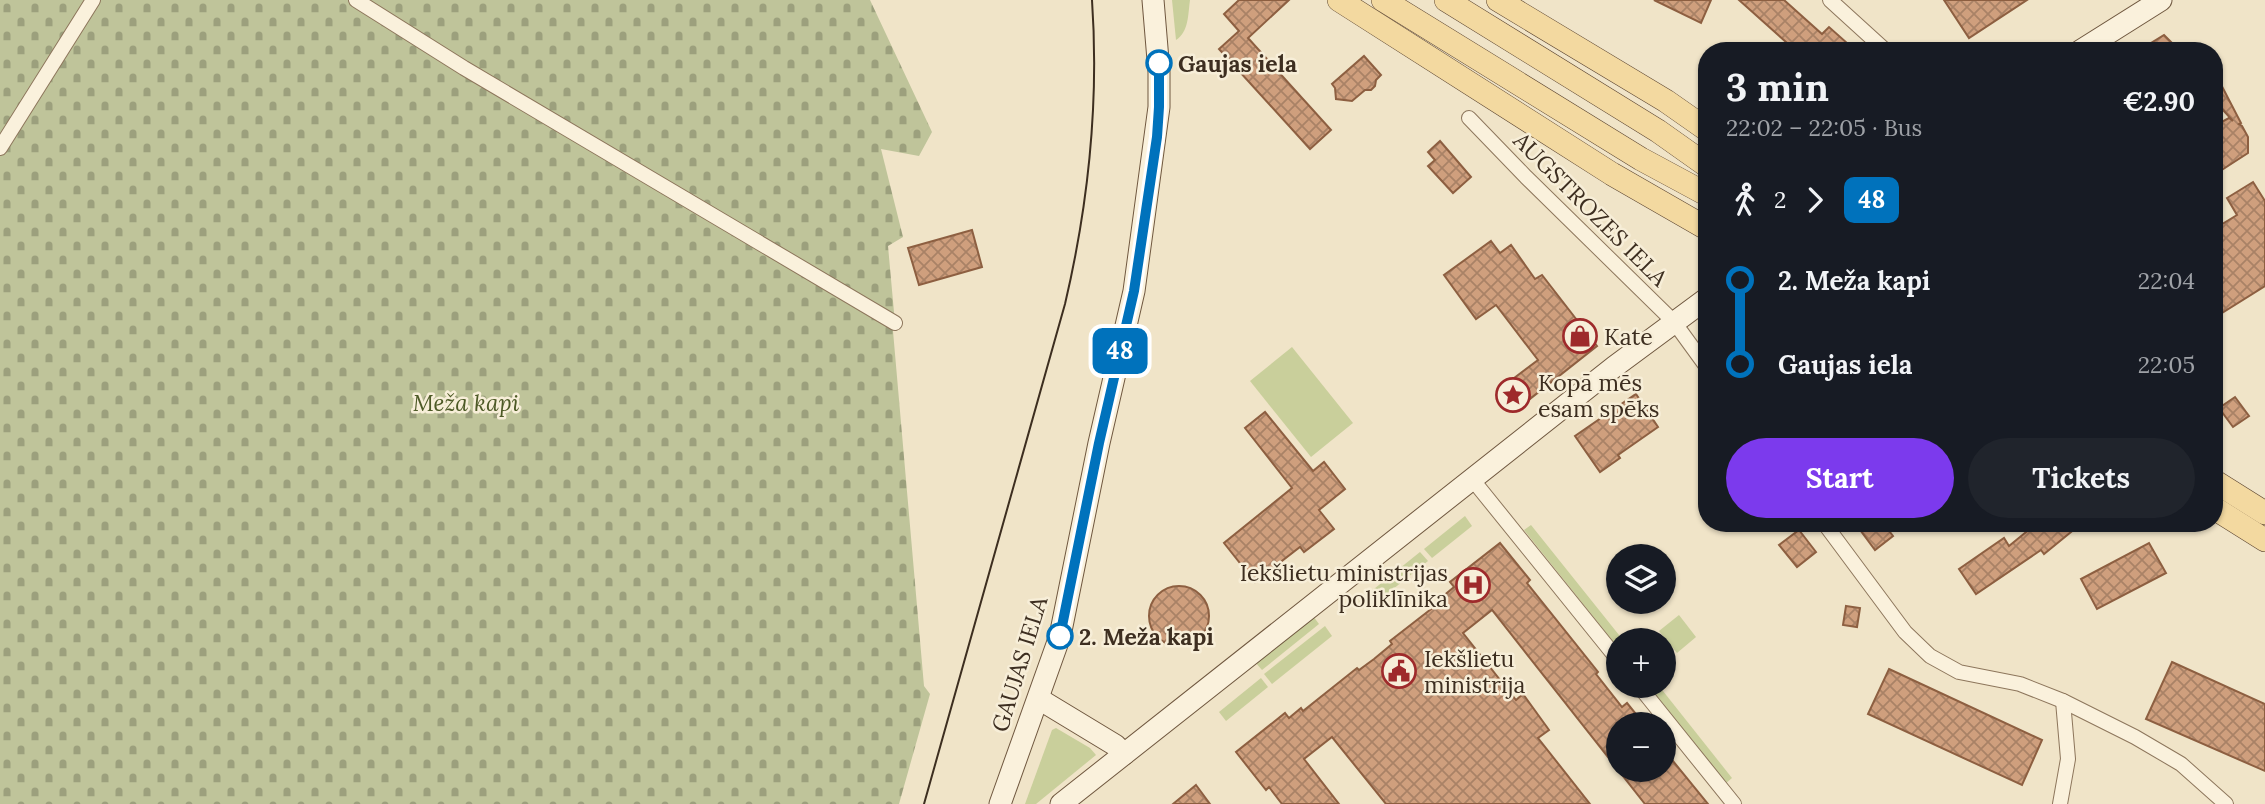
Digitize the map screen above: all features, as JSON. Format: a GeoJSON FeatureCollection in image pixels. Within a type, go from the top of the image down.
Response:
{"type":"FeatureCollection","features":[{"type":"Feature","properties":{"kind":"main road"},"geometry":{"type":"LineString","coordinates":[[1383,0],[1641,159],[1698,190]]}},
{"type":"Feature","properties":{"kind":"main road"},"geometry":{"type":"LineString","coordinates":[[1446,0],[1658,131],[1698,159]]}},
{"type":"Feature","properties":{"kind":"main road"},"geometry":{"type":"LineString","coordinates":[[1498,0],[1666,100],[1698,124]]}},
{"type":"Feature","properties":{"kind":"main road"},"geometry":{"type":"LineString","coordinates":[[1342,2],[1612,174],[1698,223]]}},
{"type":"Feature","properties":{"kind":"main road"},"geometry":{"type":"LineString","coordinates":[[2223,487],[2265,513]]}},
{"type":"Feature","properties":{"kind":"main road"},"geometry":{"type":"LineString","coordinates":[[2223,514],[2265,540]]}},
{"type":"Feature","properties":{"kind":"street"},"geometry":{"type":"LineString","coordinates":[[0,148],[93,0]]}},
{"type":"Feature","properties":{"kind":"street"},"geometry":{"type":"LineString","coordinates":[[356,0],[464,68],[895,323]]}},
{"type":"Feature","properties":{"kind":"street","name":"GAUJAS IELA"},"geometry":{"type":"LineString","coordinates":[[1000,804],[1060,636],[1099,443],[1134,291],[1159,107],[1159,63],[1153,0]]}},
{"type":"Feature","properties":{"kind":"street"},"geometry":{"type":"LineString","coordinates":[[1830,0],[1876,42]]}},
{"type":"Feature","properties":{"kind":"street"},"geometry":{"type":"LineString","coordinates":[[2094,42],[2161,0]]}},
{"type":"Feature","properties":{"kind":"street","name":"AUGSTROZES IELA"},"geometry":{"type":"LineString","coordinates":[[1469,118],[1674,322],[1698,355]]}},
{"type":"Feature","properties":{"kind":"street"},"geometry":{"type":"LineString","coordinates":[[1061,804],[1698,305]]}},
{"type":"Feature","properties":{"kind":"street"},"geometry":{"type":"LineString","coordinates":[[1472,480],[1606,645]]}},
{"type":"Feature","properties":{"kind":"street"},"geometry":{"type":"LineString","coordinates":[[1831,532],[1905,632],[1930,656],[1959,672],[2020,684],[2063,701],[2135,737],[2181,764],[2226,804]]}},
{"type":"Feature","properties":{"kind":"street"},"geometry":{"type":"LineString","coordinates":[[1649,698],[1734,804]]}},
{"type":"Feature","properties":{"kind":"street"},"geometry":{"type":"LineString","coordinates":[[1039,699],[1115,745],[1124,754]]}},
{"type":"Feature","properties":{"kind":"street"},"geometry":{"type":"LineString","coordinates":[[2060,804],[2068,759],[2063,701]]}},
{"type":"Feature","properties":{"kind":"green space","name":"Meža kapi"},"geometry":{"type":"Polygon","coordinates":[[[0,0],[870,0],[932,132],[919,156],[881,149],[903,237],[888,246],[895,323],[893,331],[924,686],[930,694],[899,804],[0,804],[0,0]]]}},
{"type":"Feature","properties":{"kind":"green space"},"geometry":{"type":"Polygon","coordinates":[[[1172,0],[1190,0],[1186,28],[1176,40],[1172,0]]]}},
{"type":"Feature","properties":{"kind":"green space"},"geometry":{"type":"Polygon","coordinates":[[[1292,347],[1353,423],[1311,457],[1250,381],[1292,347]]]}},
{"type":"Feature","properties":{"kind":"green space"},"geometry":{"type":"Polygon","coordinates":[[[1465,516],[1472,526],[1432,558],[1424,549],[1465,516]]]}},
{"type":"Feature","properties":{"kind":"green space"},"geometry":{"type":"Polygon","coordinates":[[[1531,525],[1613,628],[1606,628],[1606,633],[1524,530],[1531,525]]]}},
{"type":"Feature","properties":{"kind":"green space"},"geometry":{"type":"Polygon","coordinates":[[[1420,552],[1428,561],[1367,610],[1359,601],[1420,552]]]}},
{"type":"Feature","properties":{"kind":"green space"},"geometry":{"type":"Polygon","coordinates":[[[1679,615],[1696,637],[1677,653],[1676,628],[1663,628],[1679,615]]]}},
{"type":"Feature","properties":{"kind":"green space"},"geometry":{"type":"Polygon","coordinates":[[[1313,616],[1319,624],[1262,670],[1255,662],[1313,616]]]}},
{"type":"Feature","properties":{"kind":"green space"},"geometry":{"type":"Polygon","coordinates":[[[1325,626],[1332,636],[1272,684],[1264,674],[1325,626]]]}},
{"type":"Feature","properties":{"kind":"green space"},"geometry":{"type":"Polygon","coordinates":[[[1261,678],[1268,687],[1226,721],[1219,712],[1261,678]]]}},
{"type":"Feature","properties":{"kind":"green space"},"geometry":{"type":"Polygon","coordinates":[[[1657,698],[1669,698],[1732,778],[1725,784],[1676,722],[1676,712],[1668,712],[1657,698]]]}},
{"type":"Feature","properties":{"kind":"green space"},"geometry":{"type":"Polygon","coordinates":[[[1056,728],[1090,748],[1096,755],[1036,804],[1025,804],[1052,730],[1056,728]]]}},
{"type":"Feature","properties":{"kind":"building"},"geometry":{"type":"Polygon","coordinates":[[[1239,0],[1289,0],[1248,38],[1331,130],[1310,149],[1219,49],[1239,31],[1224,14],[1239,0]]]}},
{"type":"Feature","properties":{"kind":"building"},"geometry":{"type":"Polygon","coordinates":[[[1654,0],[1711,0],[1701,23],[1654,0]]]}},
{"type":"Feature","properties":{"kind":"building"},"geometry":{"type":"Polygon","coordinates":[[[1739,0],[1784,0],[1822,34],[1829,27],[1846,42],[1786,42],[1739,0]]]}},
{"type":"Feature","properties":{"kind":"building"},"geometry":{"type":"Polygon","coordinates":[[[1944,0],[2027,0],[1969,38],[1944,0]]]}},
{"type":"Feature","properties":{"kind":"building"},"geometry":{"type":"Polygon","coordinates":[[[2164,35],[2171,42],[2153,42],[2164,35]]]}},
{"type":"Feature","properties":{"kind":"building"},"geometry":{"type":"Polygon","coordinates":[[[1364,56],[1381,75],[1375,86],[1371,90],[1365,90],[1352,101],[1336,99],[1332,84],[1364,56]]]}},
{"type":"Feature","properties":{"kind":"building"},"geometry":{"type":"Polygon","coordinates":[[[2223,88],[2248,137],[2248,153],[2223,169],[2223,121],[2229,118],[2233,121],[2223,110],[2223,88]]]}},
{"type":"Feature","properties":{"kind":"building"},"geometry":{"type":"Polygon","coordinates":[[[1440,141],[1471,177],[1453,193],[1428,166],[1435,160],[1428,152],[1440,141]]]}},
{"type":"Feature","properties":{"kind":"building"},"geometry":{"type":"Polygon","coordinates":[[[2253,182],[2265,201],[2265,286],[2223,312],[2223,224],[2237,215],[2227,198],[2253,182]]]}},
{"type":"Feature","properties":{"kind":"building"},"geometry":{"type":"Polygon","coordinates":[[[972,230],[982,267],[919,285],[908,248],[972,230]]]}},
{"type":"Feature","properties":{"kind":"building"},"geometry":{"type":"Polygon","coordinates":[[[1491,241],[1500,253],[1511,245],[1535,279],[1542,275],[1597,346],[1521,406],[1505,385],[1538,360],[1496,305],[1476,319],[1444,275],[1491,241]]]}},
{"type":"Feature","properties":{"kind":"building"},"geometry":{"type":"Polygon","coordinates":[[[1636,394],[1658,427],[1618,455],[1620,458],[1600,472],[1575,436],[1636,394]]]}},
{"type":"Feature","properties":{"kind":"building"},"geometry":{"type":"Polygon","coordinates":[[[2235,397],[2249,416],[2233,427],[2223,413],[2223,405],[2235,397]]]}},
{"type":"Feature","properties":{"kind":"building"},"geometry":{"type":"Polygon","coordinates":[[[1265,412],[1313,471],[1324,462],[1345,489],[1319,510],[1334,529],[1304,552],[1300,547],[1255,582],[1224,543],[1292,488],[1245,428],[1265,412]]]}},
{"type":"Feature","properties":{"kind":"building"},"geometry":{"type":"Polygon","coordinates":[[[1796,532],[1801,532],[1816,552],[1797,567],[1779,545],[1796,532]]]}},
{"type":"Feature","properties":{"kind":"building"},"geometry":{"type":"Polygon","coordinates":[[[1862,532],[1890,532],[1893,536],[1875,550],[1862,532]]]}},
{"type":"Feature","properties":{"kind":"building"},"geometry":{"type":"Polygon","coordinates":[[[2026,532],[2071,532],[2044,554],[2041,550],[1976,594],[1959,569],[2004,538],[2009,546],[2026,532]]]}},
{"type":"Feature","properties":{"kind":"building"},"geometry":{"type":"Polygon","coordinates":[[[1500,543],[1530,580],[1527,583],[1598,672],[1596,674],[1606,687],[1606,698],[1615,698],[1622,707],[1627,703],[1634,712],[1606,712],[1606,755],[1492,610],[1463,633],[1516,700],[1523,694],[1549,730],[1538,738],[1590,804],[1386,804],[1332,737],[1304,759],[1339,804],[1282,804],[1269,787],[1266,790],[1236,752],[1285,713],[1289,718],[1301,708],[1303,711],[1357,668],[1359,670],[1374,659],[1392,644],[1390,641],[1444,599],[1442,597],[1454,587],[1450,582],[1500,543]]]}},
{"type":"Feature","properties":{"kind":"building"},"geometry":{"type":"Polygon","coordinates":[[[2149,543],[2166,573],[2097,609],[2081,579],[2149,543]]]}},
{"type":"Feature","properties":{"kind":"building"},"geometry":{"type":"Polygon","coordinates":[[[1179,586],[1200,595],[1209,616],[1200,637],[1179,646],[1158,637],[1149,616],[1158,595],[1179,586]]]}},
{"type":"Feature","properties":{"kind":"building"},"geometry":{"type":"Polygon","coordinates":[[[1846,606],[1860,608],[1857,627],[1843,625],[1846,606]]]}},
{"type":"Feature","properties":{"kind":"building"},"geometry":{"type":"Polygon","coordinates":[[[2172,662],[2265,704],[2265,771],[2146,719],[2172,662]]]}},
{"type":"Feature","properties":{"kind":"building"},"geometry":{"type":"Polygon","coordinates":[[[1889,669],[2042,740],[2022,785],[1868,714],[1889,669]]]}},
{"type":"Feature","properties":{"kind":"building"},"geometry":{"type":"Polygon","coordinates":[[[1676,765],[1708,804],[1645,804],[1628,782],[1676,782],[1676,765]]]}},
{"type":"Feature","properties":{"kind":"building"},"geometry":{"type":"Polygon","coordinates":[[[1196,785],[1210,804],[1173,804],[1196,785]]]}},
{"type":"Feature","properties":{"kind":"tram line"},"geometry":{"type":"LineString","coordinates":[[924,804],[1065,304],[1073,267],[1093,115],[1092,0]]}},
{"type":"Feature","properties":{"kind":"bus line","name":"48"},"geometry":{"type":"LineString","coordinates":[[1060,636],[1099,443],[1134,291],[1157,137],[1159,63]]}},
{"type":"Feature","properties":{"kind":"place","name":"Gaujas iela"},"geometry":{"type":"Point","coordinates":[1159,63]}},
{"type":"Feature","properties":{"kind":"place","name":"Kate"},"geometry":{"type":"Point","coordinates":[1580,336]}},
{"type":"Feature","properties":{"kind":"place","name":"Kopā mēs esam spēks"},"geometry":{"type":"Point","coordinates":[1513,395]}},
{"type":"Feature","properties":{"kind":"place","name":"Iekšlietu ministrijas poliklīnika"},"geometry":{"type":"Point","coordinates":[1473,585]}},
{"type":"Feature","properties":{"kind":"place","name":"2. Meža kapi"},"geometry":{"type":"Point","coordinates":[1060,636]}},
{"type":"Feature","properties":{"kind":"place","name":"Iekšlietu ministrija"},"geometry":{"type":"Point","coordinates":[1399,671]}}]}
